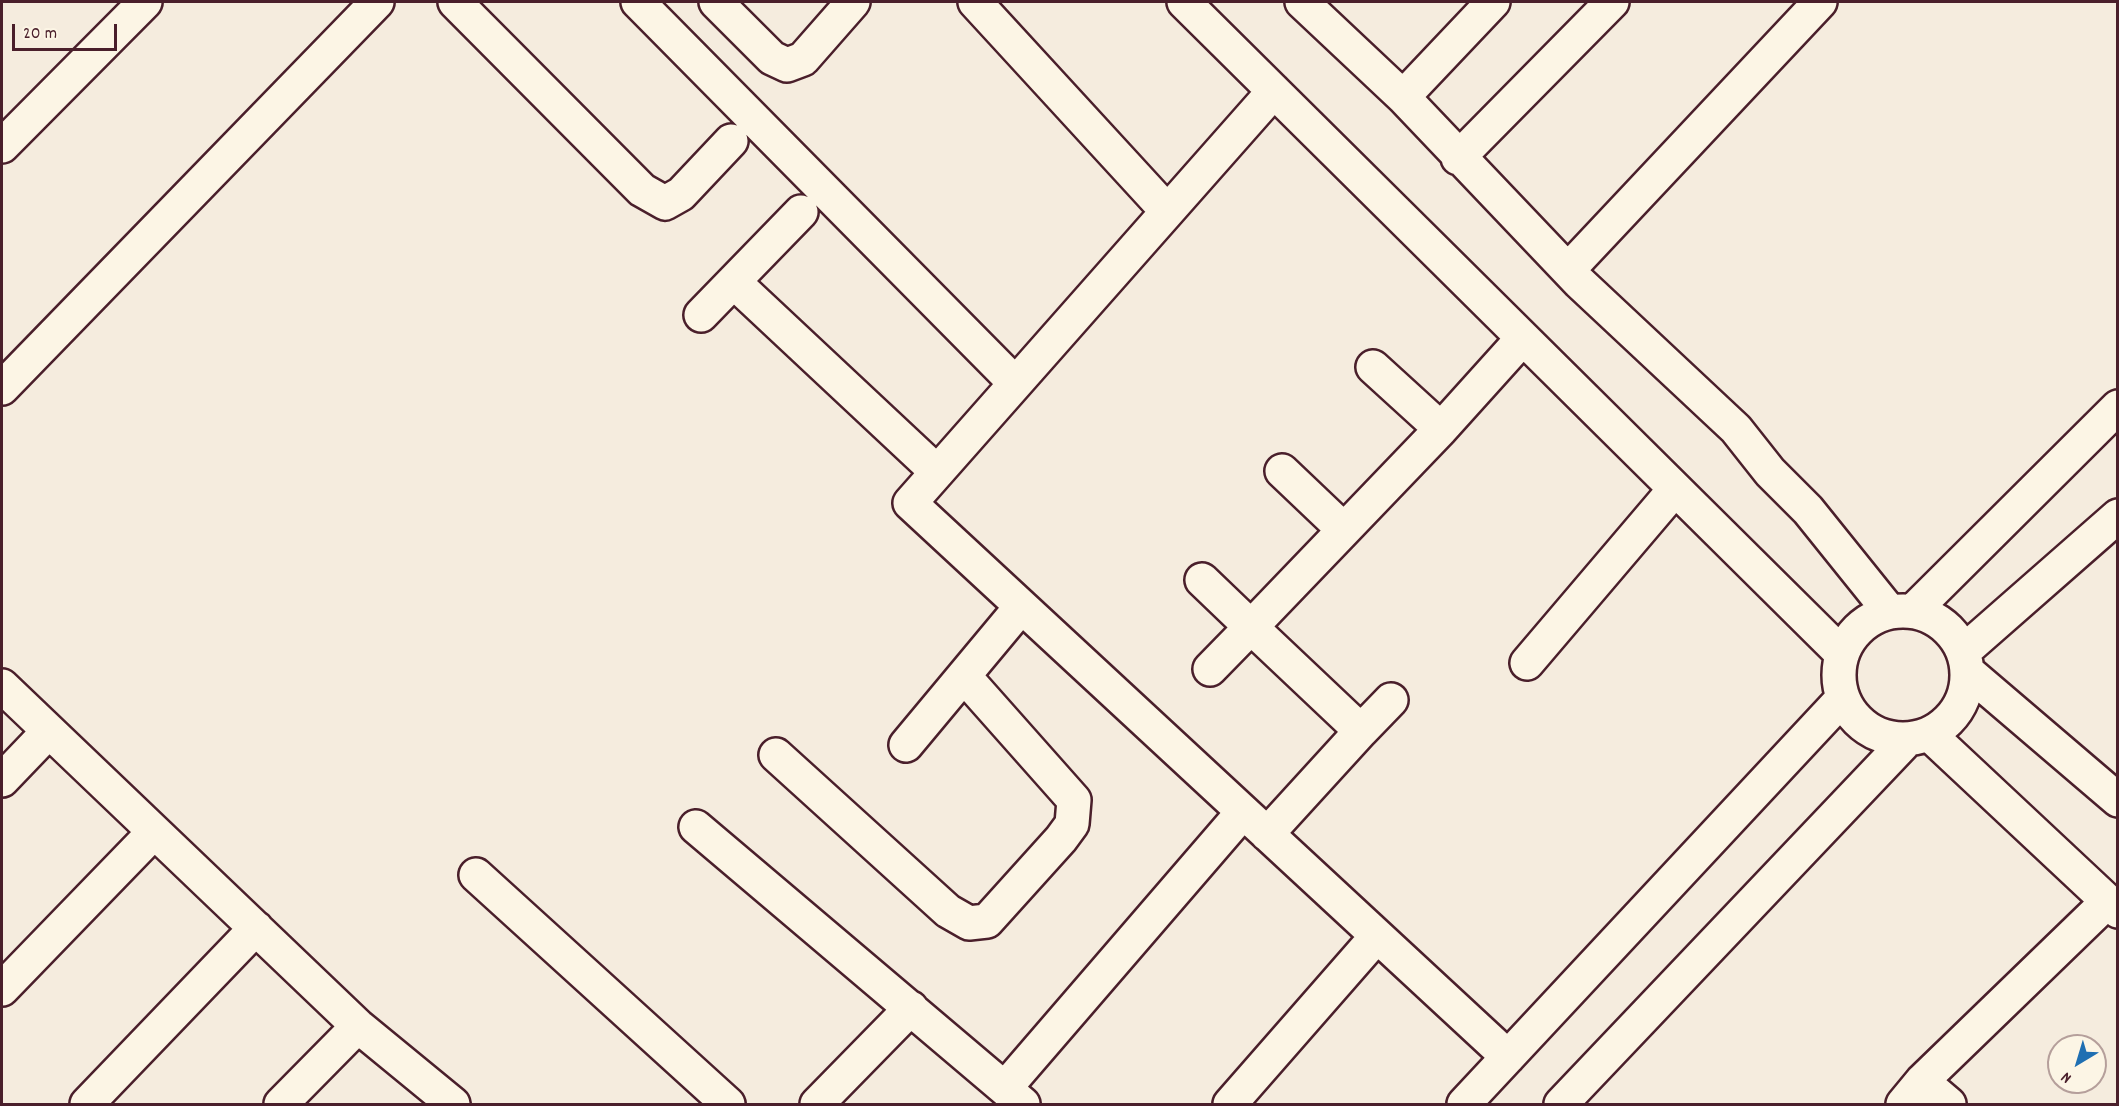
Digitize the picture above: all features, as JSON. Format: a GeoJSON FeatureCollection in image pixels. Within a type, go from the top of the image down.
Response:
{"type":"FeatureCollection","features":[{"type":"Feature","properties":{"kind":"street"},"geometry":{"type":"LineString","coordinates":[[2,146],[145,2]]}},
{"type":"Feature","properties":{"kind":"street"},"geometry":{"type":"LineString","coordinates":[[2,388],[376,2]]}},
{"type":"Feature","properties":{"kind":"street"},"geometry":{"type":"LineString","coordinates":[[455,2],[642,190],[665,203],[681,194],[731,141]]}},
{"type":"Feature","properties":{"kind":"street"},"geometry":{"type":"LineString","coordinates":[[638,2],[1015,383]]}},
{"type":"Feature","properties":{"kind":"street"},"geometry":{"type":"LineString","coordinates":[[716,2],[772,58],[788,65],[803,59],[853,2]]}},
{"type":"Feature","properties":{"kind":"street"},"geometry":{"type":"LineString","coordinates":[[975,2],[1167,211]]}},
{"type":"Feature","properties":{"kind":"street"},"geometry":{"type":"LineString","coordinates":[[1184,2],[1842,654]]}},
{"type":"Feature","properties":{"kind":"street"},"geometry":{"type":"LineString","coordinates":[[1302,2],[1403,98],[1458,158],[1568,270],[1736,429],[1770,472],[1901,611]]}},
{"type":"Feature","properties":{"kind":"street"},"geometry":{"type":"LineString","coordinates":[[1403,98],[1493,2]]}},
{"type":"Feature","properties":{"kind":"street"},"geometry":{"type":"LineString","coordinates":[[1458,158],[1612,2]]}},
{"type":"Feature","properties":{"kind":"street"},"geometry":{"type":"LineString","coordinates":[[1568,270],[1820,2]]}},
{"type":"Feature","properties":{"kind":"street"},"geometry":{"type":"LineString","coordinates":[[1274,91],[910,502],[1508,1057]]}},
{"type":"Feature","properties":{"kind":"street"},"geometry":{"type":"LineString","coordinates":[[701,315],[801,212]]}},
{"type":"Feature","properties":{"kind":"street"},"geometry":{"type":"LineString","coordinates":[[734,282],[937,472]]}},
{"type":"Feature","properties":{"kind":"street"},"geometry":{"type":"LineString","coordinates":[[1210,669],[1441,429],[1523,338]]}},
{"type":"Feature","properties":{"kind":"street"},"geometry":{"type":"LineString","coordinates":[[1373,367],[1441,429]]}},
{"type":"Feature","properties":{"kind":"street"},"geometry":{"type":"LineString","coordinates":[[1901,611],[2118,407]]}},
{"type":"Feature","properties":{"kind":"street"},"geometry":{"type":"LineString","coordinates":[[1282,471],[1344,530]]}},
{"type":"Feature","properties":{"kind":"street"},"geometry":{"type":"LineString","coordinates":[[1527,663],[1675,489]]}},
{"type":"Feature","properties":{"kind":"street"},"geometry":{"type":"LineString","coordinates":[[1561,1104],[1918,737],[1944,726],[1957,710],[1965,692],[1965,662],[2115,524]]}},
{"type":"Feature","properties":{"kind":"street"},"geometry":{"type":"LineString","coordinates":[[1202,580],[1361,731]]}},
{"type":"Feature","properties":{"kind":"street"},"geometry":{"type":"LineString","coordinates":[[906,745],[1021,607]]}},
{"type":"Feature","properties":{"kind":"street"},"geometry":{"type":"LineString","coordinates":[[1912,1093],[2112,907],[1918,737],[1886,737],[1868,729],[1852,715],[1843,698],[1838,676],[1842,654],[1852,634],[1869,619],[1901,611],[1934,618],[1951,633],[1965,662],[2118,800]]}},
{"type":"Feature","properties":{"kind":"street"},"geometry":{"type":"LineString","coordinates":[[776,754],[948,911],[969,923],[987,921],[1072,824],[1074,800],[964,676]]}},
{"type":"Feature","properties":{"kind":"street"},"geometry":{"type":"LineString","coordinates":[[2,686],[358,1026],[453,1104]]}},
{"type":"Feature","properties":{"kind":"street"},"geometry":{"type":"LineString","coordinates":[[1464,1104],[1843,698]]}},
{"type":"Feature","properties":{"kind":"street"},"geometry":{"type":"LineString","coordinates":[[1267,834],[1390,700]]}},
{"type":"Feature","properties":{"kind":"street"},"geometry":{"type":"LineString","coordinates":[[2,780],[49,731]]}},
{"type":"Feature","properties":{"kind":"street"},"geometry":{"type":"LineString","coordinates":[[696,827],[1014,1096],[1243,812]]}},
{"type":"Feature","properties":{"kind":"street"},"geometry":{"type":"LineString","coordinates":[[2,989],[154,832]]}},
{"type":"Feature","properties":{"kind":"street"},"geometry":{"type":"LineString","coordinates":[[476,875],[728,1104]]}},
{"type":"Feature","properties":{"kind":"street"},"geometry":{"type":"LineString","coordinates":[[87,1104],[256,928]]}},
{"type":"Feature","properties":{"kind":"street"},"geometry":{"type":"LineString","coordinates":[[1230,1104],[1377,936]]}},
{"type":"Feature","properties":{"kind":"street"},"geometry":{"type":"LineString","coordinates":[[817,1104],[911,1008]]}},
{"type":"Feature","properties":{"kind":"street"},"geometry":{"type":"LineString","coordinates":[[281,1104],[358,1026]]}},
{"type":"Feature","properties":{"kind":"street"},"geometry":{"type":"LineString","coordinates":[[1912,1093],[1949,1104]]}}]}
